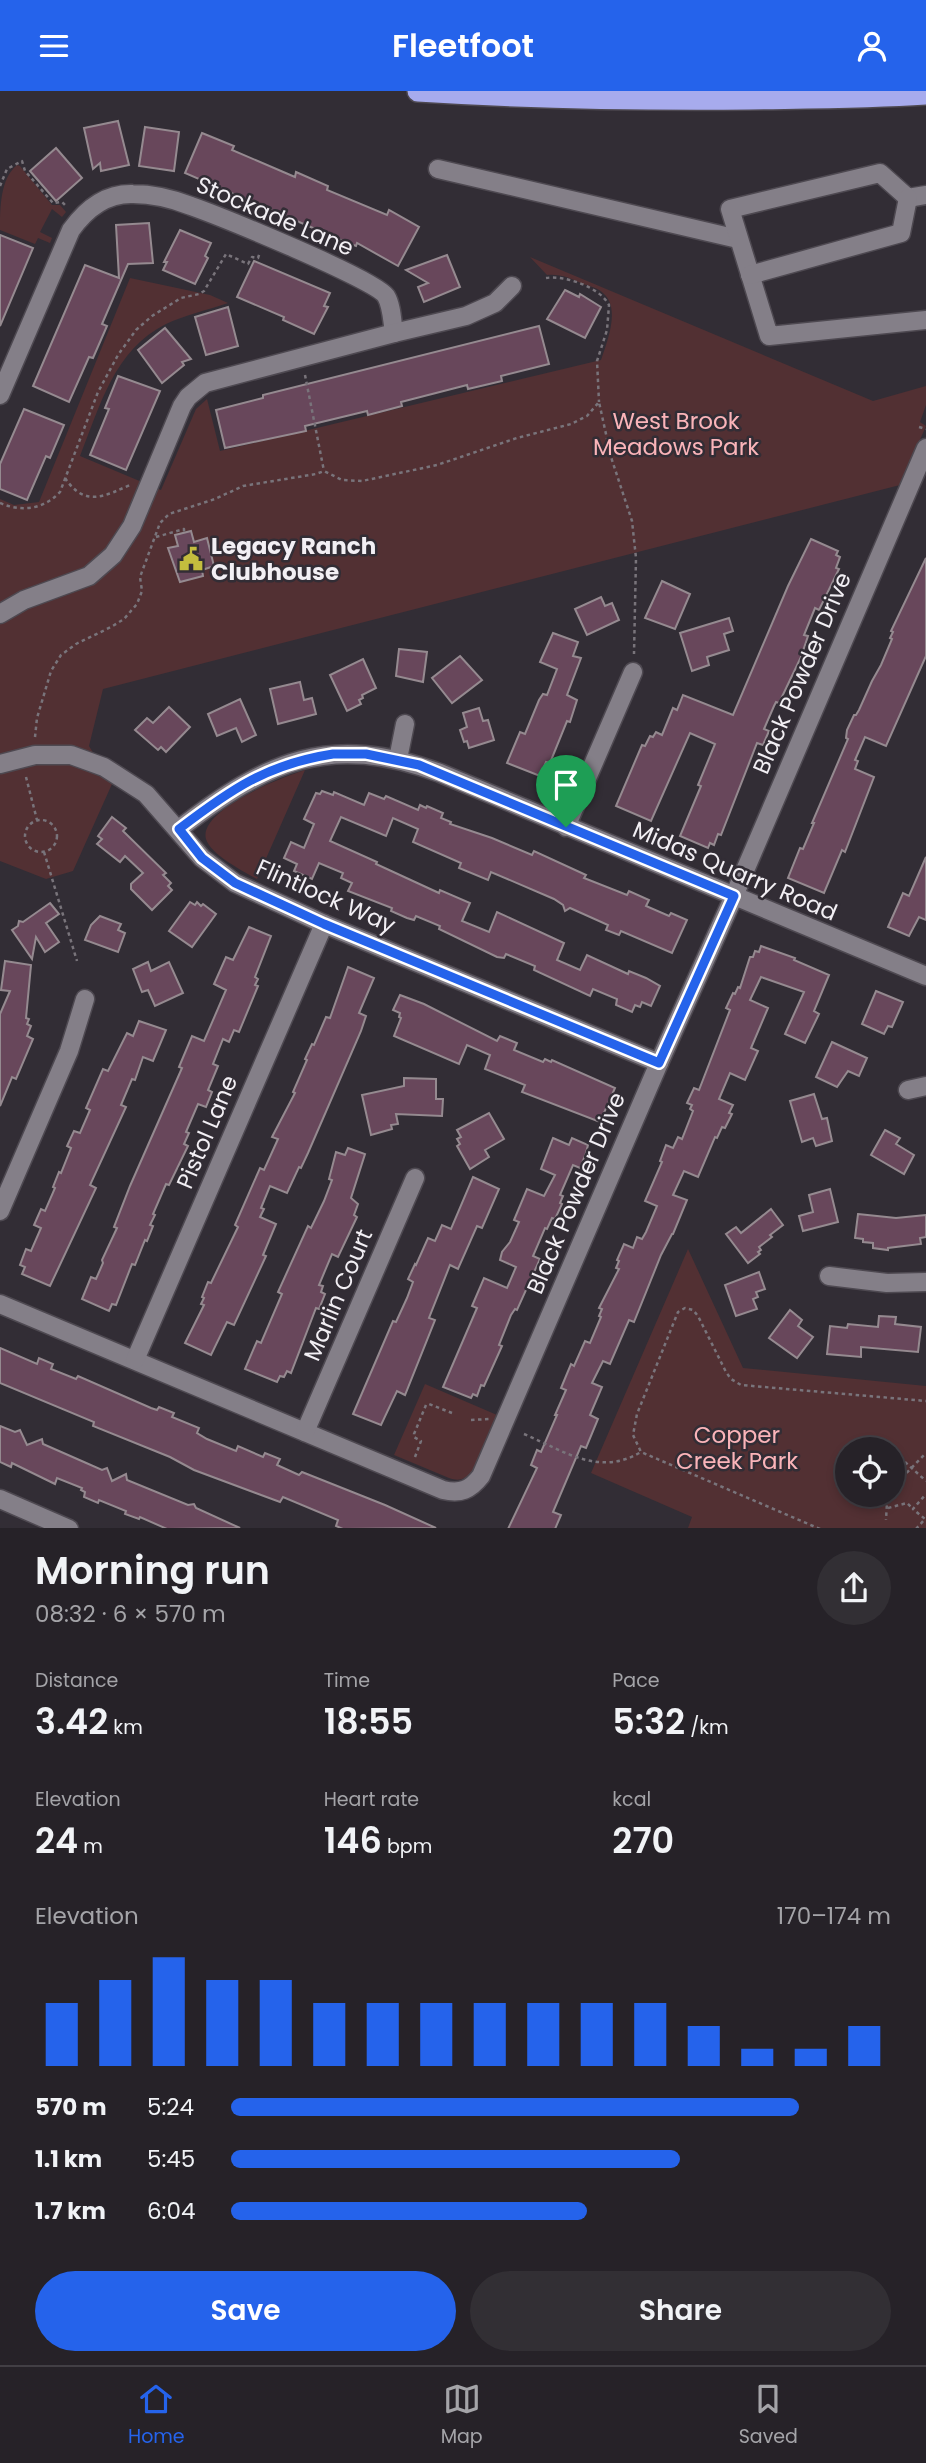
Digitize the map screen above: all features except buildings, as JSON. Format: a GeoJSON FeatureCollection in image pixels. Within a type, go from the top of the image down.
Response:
{"type":"FeatureCollection","features":[{"type":"Feature","properties":{"kind":"highway"},"geometry":{"type":"LineString","coordinates":[[418,91],[648,100],[926,94]]}},
{"type":"Feature","properties":{"kind":"street"},"geometry":{"type":"LineString","coordinates":[[438,169],[738,239]]}},
{"type":"Feature","properties":{"kind":"street"},"geometry":{"type":"LineString","coordinates":[[750,275],[901,233],[917,196],[880,173],[730,209],[738,239],[769,337],[926,320]]}},
{"type":"Feature","properties":{"kind":"street","name":"Stockade Lane"},"geometry":{"type":"LineString","coordinates":[[0,395],[71,230],[86,211],[116,195],[133,194],[179,202],[360,278],[385,295],[394,333]]}},
{"type":"Feature","properties":{"kind":"street"},"geometry":{"type":"LineString","coordinates":[[0,614],[24,600],[89,576],[113,555],[132,526],[182,406],[196,389],[215,379],[466,316],[495,303],[512,286]]}},
{"type":"Feature","properties":{"kind":"street","name":"Black Powder Drive"},"geometry":{"type":"LineString","coordinates":[[0,1304],[443,1490],[463,1492],[473,1486],[481,1476],[492,1451],[926,448]]}},
{"type":"Feature","properties":{"kind":"street"},"geometry":{"type":"LineString","coordinates":[[0,594],[24,600]]}},
{"type":"Feature","properties":{"kind":"street"},"geometry":{"type":"LineString","coordinates":[[566,827],[633,672]]}},
{"type":"Feature","properties":{"kind":"street"},"geometry":{"type":"LineString","coordinates":[[398,759],[405,724]]}},
{"type":"Feature","properties":{"kind":"street","name":"Midas Quarry Road"},"geometry":{"type":"LineString","coordinates":[[179,829],[249,780],[300,760],[349,754],[398,759],[440,773],[926,976]]}},
{"type":"Feature","properties":{"kind":"street","name":"Flintlock Way"},"geometry":{"type":"LineString","coordinates":[[0,764],[35,755],[71,755],[104,767],[146,794],[202,858],[235,883],[324,924],[659,1063]]}},
{"type":"Feature","properties":{"kind":"street","name":"Pistol Lane"},"geometry":{"type":"LineString","coordinates":[[135,1360],[324,924]]}},
{"type":"Feature","properties":{"kind":"street"},"geometry":{"type":"LineString","coordinates":[[0,1211],[69,1051],[85,999]]}},
{"type":"Feature","properties":{"kind":"street","name":"Marlin Court"},"geometry":{"type":"LineString","coordinates":[[305,1432],[415,1178]]}},
{"type":"Feature","properties":{"kind":"street"},"geometry":{"type":"LineString","coordinates":[[829,1276],[887,1283],[926,1282]]}},
{"type":"Feature","properties":{"kind":"street"},"geometry":{"type":"LineString","coordinates":[[0,1499],[69,1528]]}},
{"type":"Feature","properties":{"kind":"path"},"geometry":{"type":"LineString","coordinates":[[0,186],[7,169],[22,161],[25,171],[53,204],[62,202],[70,211]]}},
{"type":"Feature","properties":{"kind":"path"},"geometry":{"type":"LineString","coordinates":[[0,503],[13,508],[37,507],[54,499],[60,492],[103,380],[136,330],[152,316],[181,298],[199,294],[219,269],[226,254],[248,264],[252,257],[258,258],[262,248]]}},
{"type":"Feature","properties":{"kind":"path"},"geometry":{"type":"LineString","coordinates":[[546,278],[563,277],[599,293],[609,305],[607,330],[597,361],[599,402],[611,457],[632,521],[636,558],[633,672]]}},
{"type":"Feature","properties":{"kind":"path"},"geometry":{"type":"LineString","coordinates":[[304,369],[324,471]]}},
{"type":"Feature","properties":{"kind":"path"},"geometry":{"type":"LineString","coordinates":[[35,737],[37,718],[51,671],[61,655],[76,644],[118,623],[137,604],[142,591],[140,577],[160,523],[169,514],[215,499],[243,486],[324,471],[342,479],[362,481],[437,465],[571,423],[587,416],[599,402]]}},
{"type":"Feature","properties":{"kind":"path"},"geometry":{"type":"LineString","coordinates":[[919,427],[926,429]]}},
{"type":"Feature","properties":{"kind":"path"},"geometry":{"type":"LineString","coordinates":[[65,478],[76,492],[91,497],[108,494],[137,482]]}},
{"type":"Feature","properties":{"kind":"path"},"geometry":{"type":"LineString","coordinates":[[150,532],[156,536],[184,529],[184,533]]}},
{"type":"Feature","properties":{"kind":"path"},"geometry":{"type":"LineString","coordinates":[[26,777],[37,820]]}},
{"type":"Feature","properties":{"kind":"path"},"geometry":{"type":"LineString","coordinates":[[37,820],[50,822],[58,834],[53,848],[44,852],[34,851],[25,839],[26,829],[37,820]]}},
{"type":"Feature","properties":{"kind":"path"},"geometry":{"type":"LineString","coordinates":[[44,852],[77,961]]}},
{"type":"Feature","properties":{"kind":"path"},"geometry":{"type":"LineString","coordinates":[[820,1528],[641,1452],[633,1435],[636,1414],[678,1312],[685,1308],[698,1315],[726,1372],[741,1385],[926,1401]]}},
{"type":"Feature","properties":{"kind":"path"},"geometry":{"type":"LineString","coordinates":[[415,1457],[421,1441],[413,1436],[426,1405],[452,1413]]}},
{"type":"Feature","properties":{"kind":"path"},"geometry":{"type":"LineString","coordinates":[[471,1420],[489,1419]]}},
{"type":"Feature","properties":{"kind":"path"},"geometry":{"type":"LineString","coordinates":[[524,1434],[595,1464],[621,1461],[641,1452]]}},
{"type":"Feature","properties":{"kind":"path"},"geometry":{"type":"LineString","coordinates":[[905,1475],[924,1455]]}},
{"type":"Feature","properties":{"kind":"path"},"geometry":{"type":"LineString","coordinates":[[905,1462],[926,1481]]}},
{"type":"Feature","properties":{"kind":"path"},"geometry":{"type":"LineString","coordinates":[[913,1509],[926,1494]]}},
{"type":"Feature","properties":{"kind":"path"},"geometry":{"type":"LineString","coordinates":[[886,1520],[888,1508],[907,1503],[925,1519],[916,1528]]}},
{"type":"Feature","properties":{"kind":"green space"},"geometry":{"type":"Polygon","coordinates":[[[17,165],[52,205],[60,205],[66,212],[62,217],[52,209],[40,232],[52,238],[50,243],[38,238],[35,244],[0,230],[4,186],[17,165]]]}},
{"type":"Feature","properties":{"kind":"green space","name":"West Brook Meadows Park"},"geometry":{"type":"Polygon","coordinates":[[[530,257],[873,401],[926,386],[926,405],[920,422],[926,426],[900,485],[103,689],[89,746],[112,784],[73,871],[46,879],[0,861],[0,499],[14,505],[39,502],[130,278],[210,295],[228,303],[166,324],[148,335],[133,349],[121,364],[102,399],[80,456],[161,490],[196,409],[207,399],[220,451],[601,360],[611,325],[608,299],[594,287],[565,277],[547,275],[530,257]]]}},
{"type":"Feature","properties":{"kind":"green space"},"geometry":{"type":"Polygon","coordinates":[[[305,770],[257,879],[214,851],[206,839],[207,828],[215,817],[228,806],[262,787],[305,770]]]}},
{"type":"Feature","properties":{"kind":"green space","name":"Copper Creek Park"},"geometry":{"type":"Polygon","coordinates":[[[688,1249],[743,1368],[926,1386],[926,1528],[688,1528],[692,1517],[591,1473],[688,1249]]]}},
{"type":"Feature","properties":{"kind":"green space"},"geometry":{"type":"Polygon","coordinates":[[[425,1384],[497,1415],[475,1467],[462,1479],[449,1478],[394,1455],[425,1384]]]}},
{"type":"Feature","properties":{"kind":"place","name":"Legacy Ranch Clubhouse"},"geometry":{"type":"Point","coordinates":[191,559]}},
{"type":"Feature","properties":{"kind":"route"},"geometry":{"type":"LineString","coordinates":[[333,754],[382,756],[419,765],[566,827],[734,896],[659,1063],[324,924],[235,883],[202,858],[179,829],[233,789],[264,772],[300,760],[333,754]]}}]}
